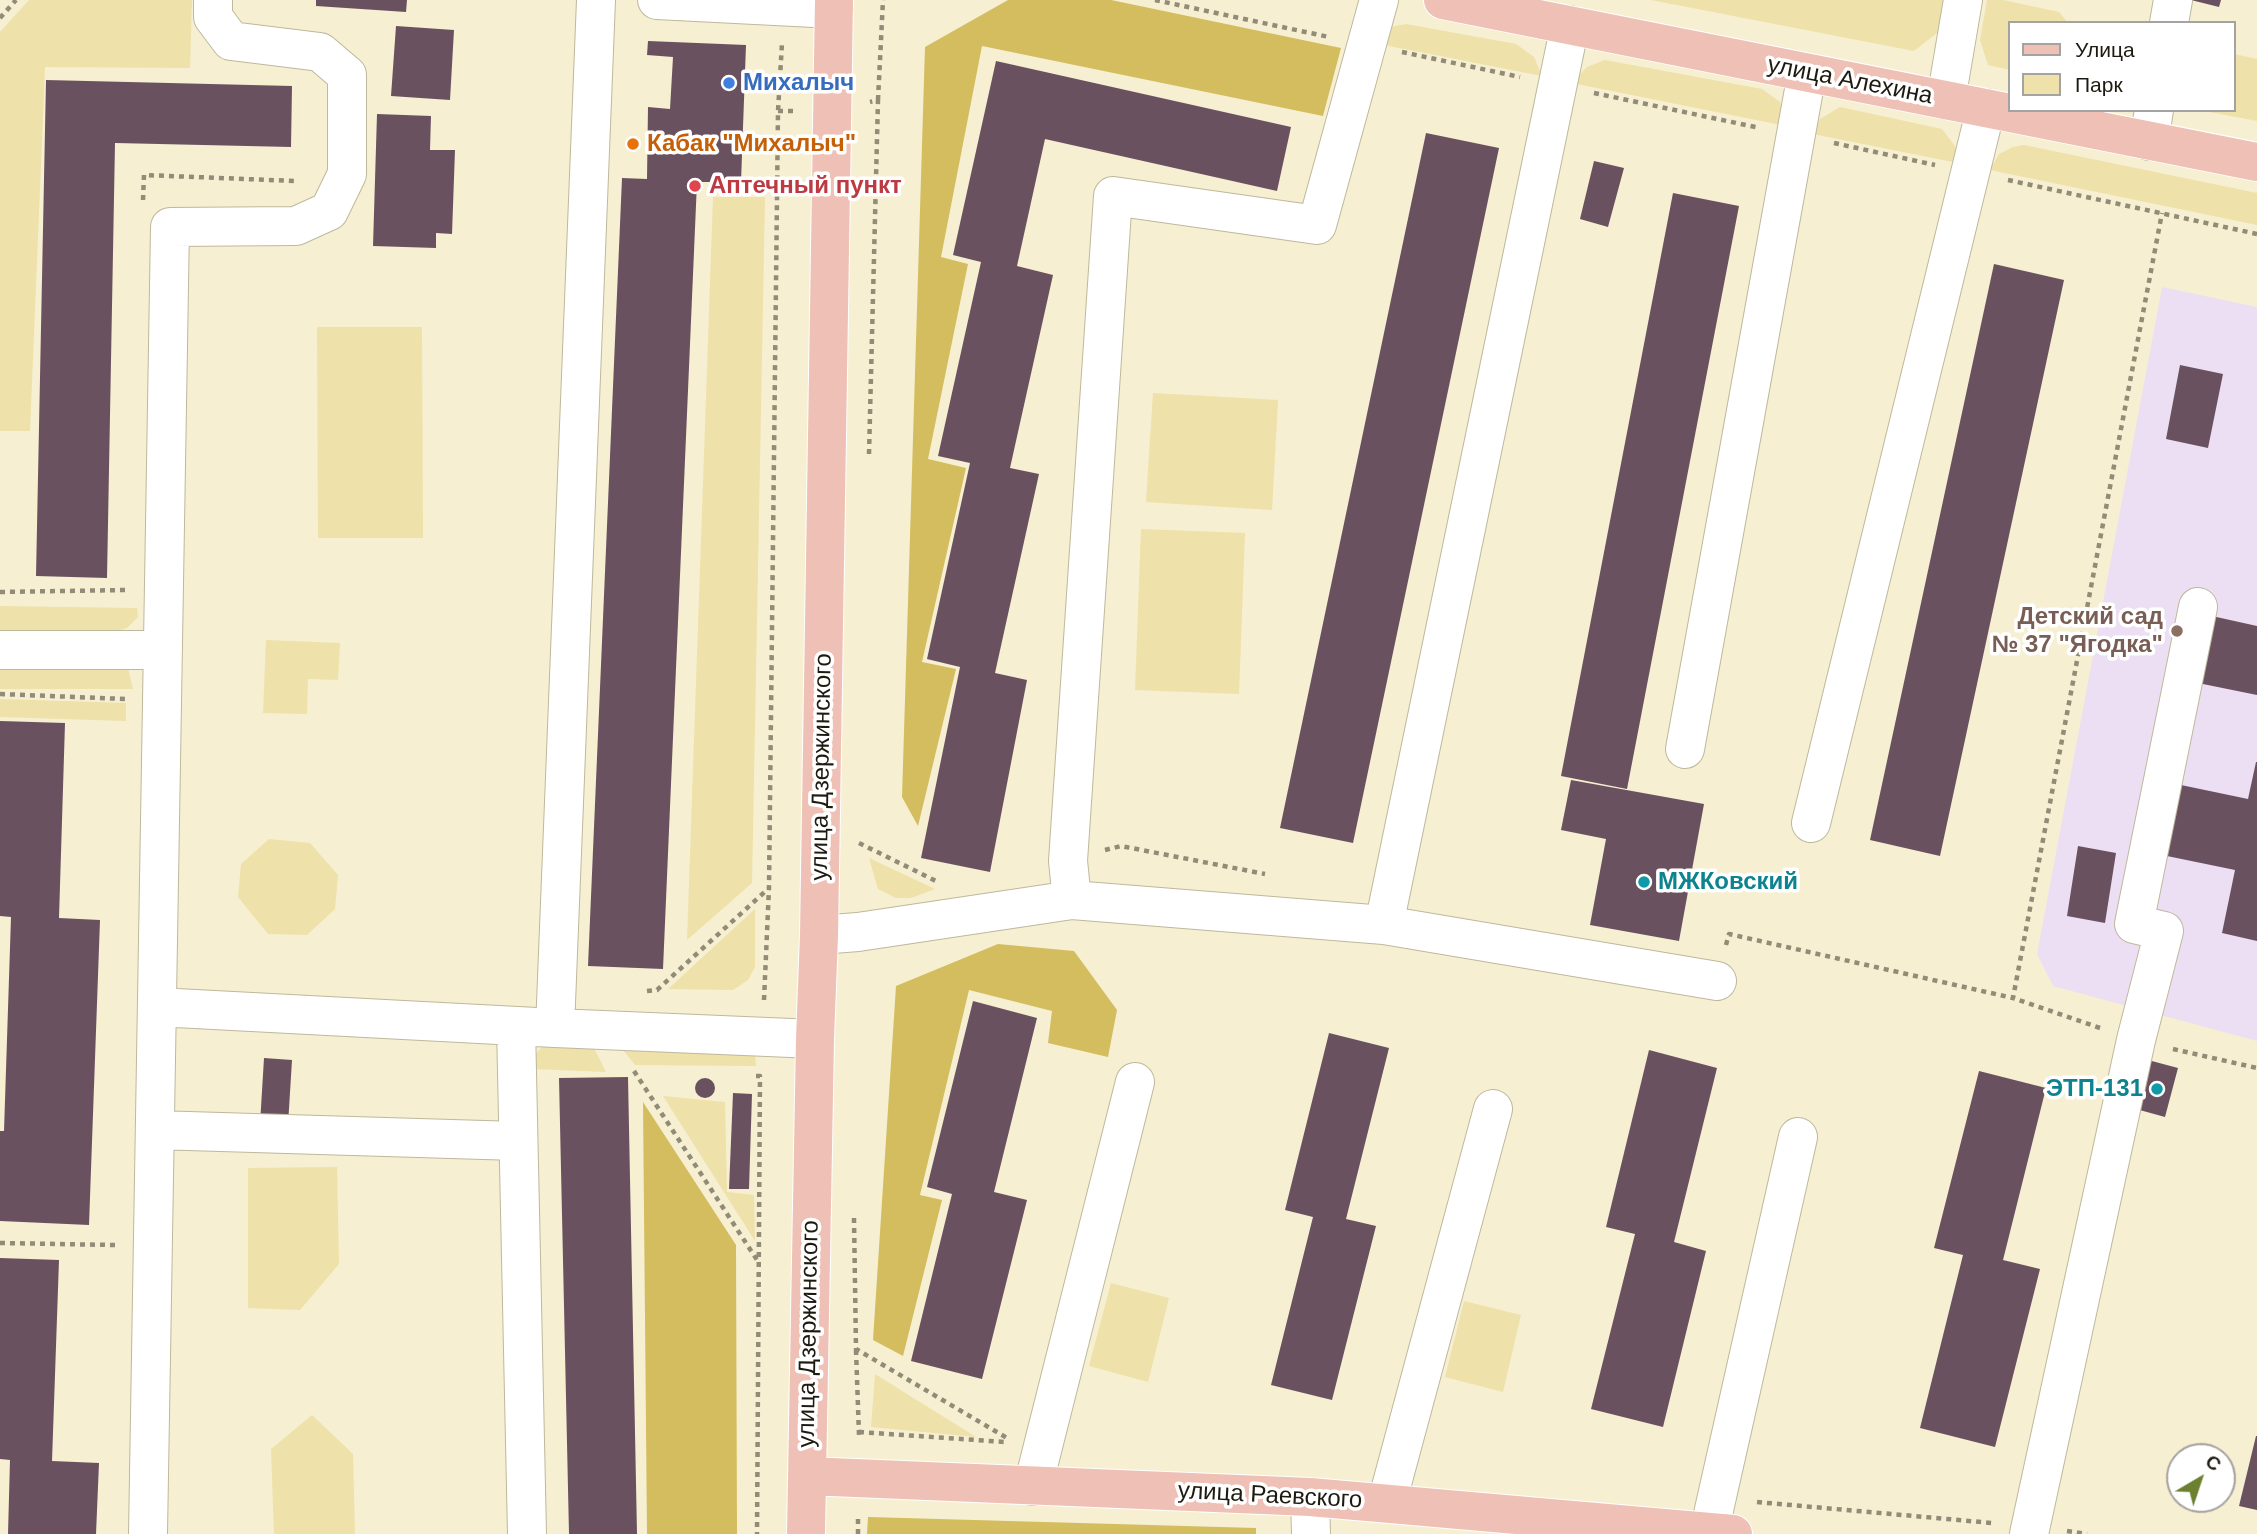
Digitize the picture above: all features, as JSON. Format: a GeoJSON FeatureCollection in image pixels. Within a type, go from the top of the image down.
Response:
{"type":"FeatureCollection","features":[{"type":"Feature","properties":{"kind":"main road","name":"улица Алехина"},"geometry":{"type":"LineString","coordinates":[[1443,0],[2008,110]]}},
{"type":"Feature","properties":{"kind":"main road","name":"улица Дзержинского"},"geometry":{"type":"LineString","coordinates":[[806,1534],[834,4]]}},
{"type":"Feature","properties":{"kind":"main road","name":"улица Алехина"},"geometry":{"type":"LineString","coordinates":[[2023,112],[2152,126],[2257,162]]}},
{"type":"Feature","properties":{"kind":"main road","name":"улица Раевского"},"geometry":{"type":"LineString","coordinates":[[807,1476],[1310,1497],[1721,1533]]}},
{"type":"Feature","properties":{"kind":"street"},"geometry":{"type":"LineString","coordinates":[[148,1534],[170,227],[296,226],[330,211],[347,174],[347,75],[320,52],[231,41],[213,17],[213,0]]}},
{"type":"Feature","properties":{"kind":"street"},"geometry":{"type":"LineString","coordinates":[[555,1028],[596,0]]}},
{"type":"Feature","properties":{"kind":"street"},"geometry":{"type":"LineString","coordinates":[[657,0],[834,4]]}},
{"type":"Feature","properties":{"kind":"street"},"geometry":{"type":"LineString","coordinates":[[1072,900],[1068,860],[1113,196],[1317,225],[1379,0]]}},
{"type":"Feature","properties":{"kind":"street"},"geometry":{"type":"LineString","coordinates":[[1947,100],[1964,0]]}},
{"type":"Feature","properties":{"kind":"street"},"geometry":{"type":"LineString","coordinates":[[2169,21],[2173,0]]}},
{"type":"Feature","properties":{"kind":"street"},"geometry":{"type":"LineString","coordinates":[[1384,925],[1570,25]]}},
{"type":"Feature","properties":{"kind":"street"},"geometry":{"type":"LineString","coordinates":[[1685,749],[1807,73]]}},
{"type":"Feature","properties":{"kind":"street"},"geometry":{"type":"LineString","coordinates":[[1811,823],[1986,108]]}},
{"type":"Feature","properties":{"kind":"street"},"geometry":{"type":"LineString","coordinates":[[2029,1534],[2136,1040],[2164,931],[2134,924],[2198,607]]}},
{"type":"Feature","properties":{"kind":"street"},"geometry":{"type":"LineString","coordinates":[[0,650],[163,650]]}},
{"type":"Feature","properties":{"kind":"street"},"geometry":{"type":"LineString","coordinates":[[819,935],[858,932],[1072,900],[1384,925],[1717,981]]}},
{"type":"Feature","properties":{"kind":"street"},"geometry":{"type":"LineString","coordinates":[[157,1007],[815,1039]]}},
{"type":"Feature","properties":{"kind":"street"},"geometry":{"type":"LineString","coordinates":[[516,1026],[527,1534]]}},
{"type":"Feature","properties":{"kind":"street"},"geometry":{"type":"LineString","coordinates":[[1033,1486],[1135,1082]]}},
{"type":"Feature","properties":{"kind":"street"},"geometry":{"type":"LineString","coordinates":[[1387,1502],[1493,1109]]}},
{"type":"Feature","properties":{"kind":"street"},"geometry":{"type":"LineString","coordinates":[[155,1130],[517,1140]]}},
{"type":"Feature","properties":{"kind":"street"},"geometry":{"type":"LineString","coordinates":[[1721,1533],[1798,1137]]}},
{"type":"Feature","properties":{"kind":"street"},"geometry":{"type":"LineString","coordinates":[[1310,1497],[1311,1534]]}},
{"type":"Feature","properties":{"kind":"path"},"geometry":{"type":"LineString","coordinates":[[0,18],[16,0]]}},
{"type":"Feature","properties":{"kind":"path"},"geometry":{"type":"LineString","coordinates":[[878,100],[883,0]]}},
{"type":"Feature","properties":{"kind":"path"},"geometry":{"type":"LineString","coordinates":[[1155,0],[2257,234]]}},
{"type":"Feature","properties":{"kind":"path"},"geometry":{"type":"LineString","coordinates":[[757,1534],[760,1076],[769,888],[778,111],[782,48]]}},
{"type":"Feature","properties":{"kind":"path"},"geometry":{"type":"LineString","coordinates":[[2013,998],[2161,213]]}},
{"type":"Feature","properties":{"kind":"path"},"geometry":{"type":"LineString","coordinates":[[0,592],[164,588]]}},
{"type":"Feature","properties":{"kind":"path"},"geometry":{"type":"LineString","coordinates":[[0,694],[126,699]]}},
{"type":"Feature","properties":{"kind":"path"},"geometry":{"type":"LineString","coordinates":[[858,856],[858,843],[944,884]]}},
{"type":"Feature","properties":{"kind":"path"},"geometry":{"type":"LineString","coordinates":[[1717,981],[1729,934],[2013,998],[2136,1040],[2257,1068]]}},
{"type":"Feature","properties":{"kind":"path"},"geometry":{"type":"LineString","coordinates":[[625,1065],[635,1071],[759,1263]]}},
{"type":"Feature","properties":{"kind":"path"},"geometry":{"type":"LineString","coordinates":[[635,1071],[649,1072]]}},
{"type":"Feature","properties":{"kind":"path"},"geometry":{"type":"LineString","coordinates":[[746,1076],[760,1076]]}},
{"type":"Feature","properties":{"kind":"path"},"geometry":{"type":"LineString","coordinates":[[853,1211],[856,1349],[1014,1442]]}},
{"type":"Feature","properties":{"kind":"path"},"geometry":{"type":"LineString","coordinates":[[0,1244],[117,1245]]}},
{"type":"Feature","properties":{"kind":"shaded area"},"geometry":{"type":"Polygon","coordinates":[[[1008,0],[1111,0],[1341,48],[1323,116],[982,46],[941,257],[968,264],[928,459],[966,468],[922,662],[956,669],[918,826],[902,797],[925,47],[1008,0]]]}},
{"type":"Feature","properties":{"kind":"shaded area","name":"Детский сад № 37 \"Ягодка\""},"geometry":{"type":"Polygon","coordinates":[[[2162,287],[2257,307],[2257,1041],[2053,986],[2037,954],[2162,287]]]}},
{"type":"Feature","properties":{"kind":"shaded area"},"geometry":{"type":"Polygon","coordinates":[[[998,944],[1074,951],[1117,1010],[1108,1057],[1048,1043],[1052,1011],[969,990],[920,1195],[942,1200],[903,1356],[873,1340],[896,986],[998,944]]]}},
{"type":"Feature","properties":{"kind":"shaded area"},"geometry":{"type":"Polygon","coordinates":[[[643,1102],[736,1245],[737,1534],[647,1534],[643,1102]]]}},
{"type":"Feature","properties":{"kind":"shaded area"},"geometry":{"type":"Polygon","coordinates":[[[868,1517],[1256,1528],[1256,1534],[867,1534],[868,1517]]]}},
{"type":"Feature","properties":{"kind":"green space"},"geometry":{"type":"Polygon","coordinates":[[[29,0],[192,0],[190,68],[45,67],[30,431],[0,431],[0,32],[29,0]]]}},
{"type":"Feature","properties":{"kind":"green space"},"geometry":{"type":"Polygon","coordinates":[[[1651,0],[1946,0],[1942,29],[1914,51],[1651,0]]]}},
{"type":"Feature","properties":{"kind":"green space"},"geometry":{"type":"Polygon","coordinates":[[[1987,0],[2003,0],[2059,12],[2066,21],[2008,21],[2008,70],[1988,65],[1980,40],[1987,0]]]}},
{"type":"Feature","properties":{"kind":"green space"},"geometry":{"type":"Polygon","coordinates":[[[1406,24],[1516,44],[1534,57],[1542,76],[1374,43],[1390,27],[1406,24]]]}},
{"type":"Feature","properties":{"kind":"green space"},"geometry":{"type":"Polygon","coordinates":[[[2236,54],[2257,59],[2257,121],[2210,112],[2236,112],[2236,54]]]}},
{"type":"Feature","properties":{"kind":"green space"},"geometry":{"type":"Polygon","coordinates":[[[1605,60],[1762,89],[1780,102],[1786,126],[1572,83],[1587,67],[1605,60]]]}},
{"type":"Feature","properties":{"kind":"green space"},"geometry":{"type":"Polygon","coordinates":[[[1840,107],[1942,129],[1955,146],[1958,163],[1813,134],[1820,119],[1840,107]]]}},
{"type":"Feature","properties":{"kind":"green space"},"geometry":{"type":"Polygon","coordinates":[[[2024,145],[2257,193],[2257,225],[1990,170],[1999,154],[2024,145]]]}},
{"type":"Feature","properties":{"kind":"green space"},"geometry":{"type":"Polygon","coordinates":[[[713,197],[765,197],[752,883],[687,940],[713,197]]]}},
{"type":"Feature","properties":{"kind":"green space"},"geometry":{"type":"Polygon","coordinates":[[[317,327],[422,327],[423,538],[318,538],[317,327]]]}},
{"type":"Feature","properties":{"kind":"green space"},"geometry":{"type":"Polygon","coordinates":[[[1153,393],[1278,400],[1272,510],[1146,502],[1153,393]]]}},
{"type":"Feature","properties":{"kind":"green space"},"geometry":{"type":"Polygon","coordinates":[[[1141,529],[1245,533],[1239,694],[1135,690],[1141,529]]]}},
{"type":"Feature","properties":{"kind":"green space"},"geometry":{"type":"Polygon","coordinates":[[[0,606],[137,608],[138,617],[127,628],[111,633],[0,633],[0,606]]]}},
{"type":"Feature","properties":{"kind":"green space"},"geometry":{"type":"Polygon","coordinates":[[[266,640],[340,643],[338,680],[308,679],[307,714],[263,713],[266,640]]]}},
{"type":"Feature","properties":{"kind":"green space"},"geometry":{"type":"Polygon","coordinates":[[[0,660],[128,668],[133,689],[0,689],[0,660]]]}},
{"type":"Feature","properties":{"kind":"green space"},"geometry":{"type":"Polygon","coordinates":[[[0,699],[126,703],[126,721],[0,717],[0,699]]]}},
{"type":"Feature","properties":{"kind":"green space"},"geometry":{"type":"Polygon","coordinates":[[[269,839],[310,843],[338,875],[335,909],[307,935],[268,934],[238,897],[241,864],[269,839]]]}},
{"type":"Feature","properties":{"kind":"green space"},"geometry":{"type":"Polygon","coordinates":[[[869,858],[935,889],[911,898],[896,898],[878,889],[869,858]]]}},
{"type":"Feature","properties":{"kind":"green space"},"geometry":{"type":"Polygon","coordinates":[[[755,909],[755,967],[748,980],[733,990],[668,989],[755,909]]]}},
{"type":"Feature","properties":{"kind":"green space"},"geometry":{"type":"Polygon","coordinates":[[[616,1041],[754,1044],[756,1066],[635,1065],[616,1041]]]}},
{"type":"Feature","properties":{"kind":"green space"},"geometry":{"type":"Polygon","coordinates":[[[552,1042],[591,1042],[606,1072],[533,1069],[531,1059],[542,1047],[552,1042]]]}},
{"type":"Feature","properties":{"kind":"green space"},"geometry":{"type":"Polygon","coordinates":[[[663,1096],[725,1102],[727,1192],[754,1195],[755,1241],[663,1096]]]}},
{"type":"Feature","properties":{"kind":"green space"},"geometry":{"type":"Polygon","coordinates":[[[337,1167],[339,1264],[300,1310],[248,1308],[248,1168],[337,1167]]]}},
{"type":"Feature","properties":{"kind":"green space"},"geometry":{"type":"Polygon","coordinates":[[[1111,1283],[1169,1298],[1148,1382],[1089,1366],[1111,1283]]]}},
{"type":"Feature","properties":{"kind":"green space"},"geometry":{"type":"Polygon","coordinates":[[[1464,1301],[1521,1315],[1503,1392],[1445,1377],[1464,1301]]]}},
{"type":"Feature","properties":{"kind":"green space"},"geometry":{"type":"Polygon","coordinates":[[[875,1374],[976,1437],[871,1427],[875,1374]]]}},
{"type":"Feature","properties":{"kind":"green space"},"geometry":{"type":"Polygon","coordinates":[[[312,1415],[353,1454],[355,1534],[274,1534],[271,1449],[312,1415]]]}},
{"type":"Feature","properties":{"kind":"building"},"geometry":{"type":"Polygon","coordinates":[[[316,0],[407,0],[406,12],[316,6],[316,0]]]}},
{"type":"Feature","properties":{"kind":"building"},"geometry":{"type":"Polygon","coordinates":[[[2191,0],[2221,0],[2219,7],[2191,0]]]}},
{"type":"Feature","properties":{"kind":"building"},"geometry":{"type":"Polygon","coordinates":[[[396,26],[454,30],[450,100],[391,96],[396,26]]]}},
{"type":"Feature","properties":{"kind":"building"},"geometry":{"type":"Polygon","coordinates":[[[648,41],[746,45],[741,182],[697,182],[663,969],[588,966],[622,178],[647,179],[648,107],[670,109],[673,57],[647,55],[648,41]]]}},
{"type":"Feature","properties":{"kind":"building"},"geometry":{"type":"Polygon","coordinates":[[[996,61],[1291,127],[1277,191],[1045,139],[1017,266],[1053,275],[1010,468],[1039,474],[995,673],[1027,680],[990,872],[921,858],[960,667],[927,659],[970,463],[938,456],[981,262],[953,255],[996,61]]]}},
{"type":"Feature","properties":{"kind":"building"},"geometry":{"type":"Polygon","coordinates":[[[46,80],[292,86],[291,147],[115,143],[107,578],[36,576],[46,80]]]}},
{"type":"Feature","properties":{"kind":"building"},"geometry":{"type":"Polygon","coordinates":[[[377,114],[431,116],[430,150],[455,150],[452,234],[436,233],[436,248],[373,246],[377,114]]]}},
{"type":"Feature","properties":{"kind":"building"},"geometry":{"type":"Polygon","coordinates":[[[1426,133],[1499,148],[1353,843],[1280,828],[1426,133]]]}},
{"type":"Feature","properties":{"kind":"building"},"geometry":{"type":"Polygon","coordinates":[[[1594,161],[1624,168],[1608,227],[1580,219],[1594,161]]]}},
{"type":"Feature","properties":{"kind":"building"},"geometry":{"type":"Polygon","coordinates":[[[1673,193],[1739,206],[1627,789],[1561,776],[1673,193]]]}},
{"type":"Feature","properties":{"kind":"building"},"geometry":{"type":"Polygon","coordinates":[[[1994,264],[2064,280],[1940,856],[1870,840],[1994,264]]]}},
{"type":"Feature","properties":{"kind":"building"},"geometry":{"type":"Polygon","coordinates":[[[2180,365],[2223,374],[2208,448],[2166,439],[2180,365]]]}},
{"type":"Feature","properties":{"kind":"building"},"geometry":{"type":"Polygon","coordinates":[[[2212,616],[2257,626],[2257,695],[2198,683],[2212,616]]]}},
{"type":"Feature","properties":{"kind":"building"},"geometry":{"type":"Polygon","coordinates":[[[0,721],[65,723],[59,918],[100,920],[89,1225],[0,1221],[0,1131],[4,1131],[11,917],[0,916],[0,721]]]}},
{"type":"Feature","properties":{"kind":"building"},"geometry":{"type":"Polygon","coordinates":[[[2256,762],[2257,941],[2222,933],[2235,870],[2167,856],[2181,785],[2248,799],[2256,762]]]}},
{"type":"Feature","properties":{"kind":"building","name":"МЖКовский"},"geometry":{"type":"Polygon","coordinates":[[[1571,780],[1704,804],[1679,941],[1590,925],[1606,839],[1561,830],[1571,780]]]}},
{"type":"Feature","properties":{"kind":"building"},"geometry":{"type":"Polygon","coordinates":[[[2078,846],[2116,853],[2105,923],[2067,916],[2078,846]]]}},
{"type":"Feature","properties":{"kind":"building"},"geometry":{"type":"Polygon","coordinates":[[[973,1001],[1037,1018],[994,1192],[1027,1200],[982,1379],[911,1361],[952,1194],[927,1187],[973,1001]]]}},
{"type":"Feature","properties":{"kind":"building"},"geometry":{"type":"Polygon","coordinates":[[[1329,1033],[1389,1048],[1346,1219],[1376,1226],[1332,1400],[1271,1385],[1313,1217],[1285,1210],[1329,1033]]]}},
{"type":"Feature","properties":{"kind":"building"},"geometry":{"type":"Polygon","coordinates":[[[1649,1050],[1717,1068],[1674,1242],[1706,1251],[1663,1427],[1591,1409],[1635,1234],[1606,1227],[1649,1050]]]}},
{"type":"Feature","properties":{"kind":"building"},"geometry":{"type":"Polygon","coordinates":[[[264,1058],[292,1060],[288,1125],[260,1124],[264,1058]]]}},
{"type":"Feature","properties":{"kind":"building","name":"ЭТП-131"},"geometry":{"type":"Polygon","coordinates":[[[2148,1060],[2178,1068],[2165,1117],[2136,1109],[2148,1060]]]}},
{"type":"Feature","properties":{"kind":"building"},"geometry":{"type":"Polygon","coordinates":[[[1979,1071],[2046,1088],[2003,1260],[2040,1269],[1995,1447],[1920,1428],[1963,1255],[1934,1248],[1979,1071]]]}},
{"type":"Feature","properties":{"kind":"building"},"geometry":{"type":"Polygon","coordinates":[[[628,1077],[637,1534],[569,1534],[559,1078],[628,1077]]]}},
{"type":"Feature","properties":{"kind":"building"},"geometry":{"type":"Polygon","coordinates":[[[705,1078],[712,1081],[715,1088],[712,1095],[705,1098],[698,1095],[695,1088],[698,1081],[705,1078]]]}},
{"type":"Feature","properties":{"kind":"building"},"geometry":{"type":"Polygon","coordinates":[[[733,1093],[752,1094],[749,1189],[729,1189],[733,1093]]]}},
{"type":"Feature","properties":{"kind":"building"},"geometry":{"type":"Polygon","coordinates":[[[0,1258],[59,1260],[52,1461],[99,1463],[96,1534],[8,1534],[10,1460],[0,1459],[0,1258]]]}},
{"type":"Feature","properties":{"kind":"building"},"geometry":{"type":"Polygon","coordinates":[[[2257,1436],[2257,1510],[2239,1506],[2257,1436]]]}},
{"type":"Feature","properties":{"kind":"place","name":"Михалыч"},"geometry":{"type":"Point","coordinates":[729,83]}},
{"type":"Feature","properties":{"kind":"place","name":"Кабак \"Михалыч\""},"geometry":{"type":"Point","coordinates":[633,144]}},
{"type":"Feature","properties":{"kind":"place","name":"Аптечный пункт"},"geometry":{"type":"Point","coordinates":[695,186]}},
{"type":"Feature","properties":{"kind":"place","name":"Детский сад № 37 \"Ягодка\""},"geometry":{"type":"Point","coordinates":[2177,631]}},
{"type":"Feature","properties":{"kind":"place","name":"МЖКовский"},"geometry":{"type":"Point","coordinates":[1644,882]}},
{"type":"Feature","properties":{"kind":"place","name":"ЭТП-131"},"geometry":{"type":"Point","coordinates":[2157,1089]}}]}
